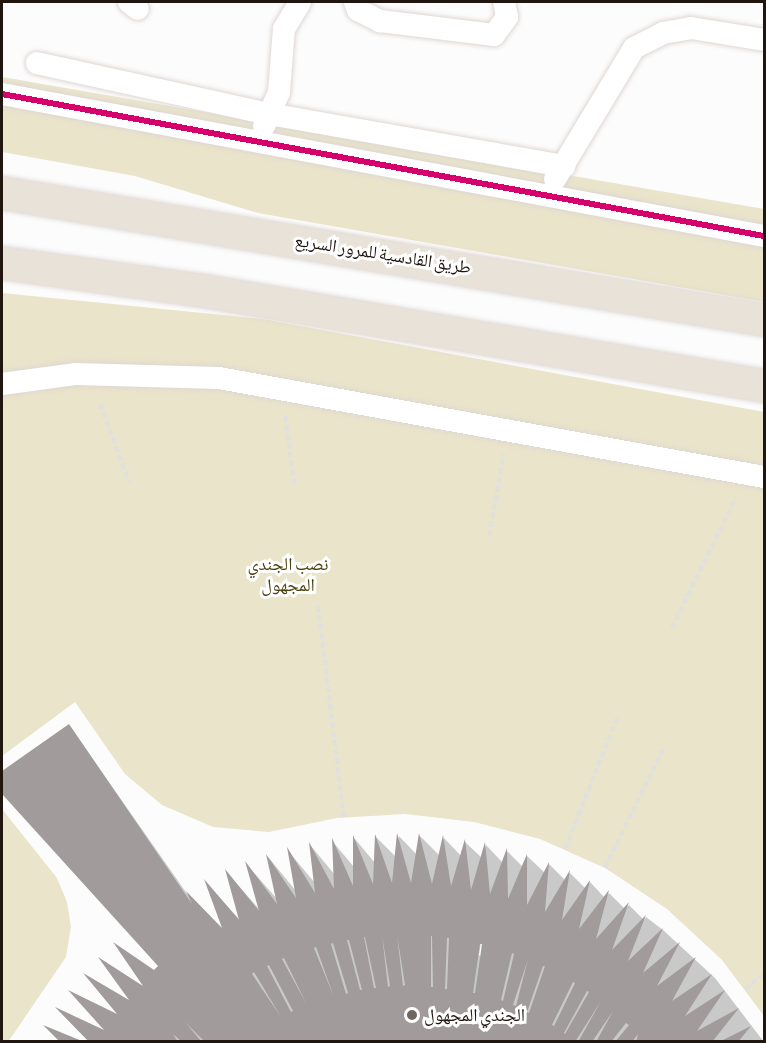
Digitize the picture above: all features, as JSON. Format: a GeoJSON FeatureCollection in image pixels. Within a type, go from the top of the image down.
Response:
{"type":"FeatureCollection","features":[{"type":"Feature","properties":{"kind":"highway","name":"طريق القادسية للمرور السريع"},"geometry":{"type":"LineString","coordinates":[[2,194],[765,320]]}},
{"type":"Feature","properties":{"kind":"highway"},"geometry":{"type":"LineString","coordinates":[[2,263],[210,292],[765,386]]}},
{"type":"Feature","properties":{"kind":"street"},"geometry":{"type":"LineString","coordinates":[[257,141],[279,92],[284,29],[300,2]]}},
{"type":"Feature","properties":{"kind":"street"},"geometry":{"type":"LineString","coordinates":[[355,2],[358,10],[380,21],[494,35],[507,17],[504,2]]}},
{"type":"Feature","properties":{"kind":"street"},"geometry":{"type":"LineString","coordinates":[[545,195],[634,48],[663,33],[691,28],[765,40]]}},
{"type":"Feature","properties":{"kind":"street"},"geometry":{"type":"LineString","coordinates":[[37,63],[269,114],[564,166]]}},
{"type":"Feature","properties":{"kind":"street"},"geometry":{"type":"LineString","coordinates":[[2,94],[765,236]]}},
{"type":"Feature","properties":{"kind":"street"},"geometry":{"type":"LineString","coordinates":[[2,384],[76,374],[219,378],[765,477]]}},
{"type":"Feature","properties":{"kind":"path"},"geometry":{"type":"LineString","coordinates":[[100,404],[129,482]]}},
{"type":"Feature","properties":{"kind":"path"},"geometry":{"type":"LineString","coordinates":[[285,416],[295,487]]}},
{"type":"Feature","properties":{"kind":"path"},"geometry":{"type":"LineString","coordinates":[[489,536],[504,454]]}},
{"type":"Feature","properties":{"kind":"path"},"geometry":{"type":"LineString","coordinates":[[672,628],[736,498]]}},
{"type":"Feature","properties":{"kind":"path"},"geometry":{"type":"LineString","coordinates":[[318,606],[344,817]]}},
{"type":"Feature","properties":{"kind":"path"},"geometry":{"type":"LineString","coordinates":[[565,849],[617,718]]}},
{"type":"Feature","properties":{"kind":"path"},"geometry":{"type":"LineString","coordinates":[[605,868],[663,749]]}},
{"type":"Feature","properties":{"kind":"path"},"geometry":{"type":"LineString","coordinates":[[745,989],[765,973]]}},
{"type":"Feature","properties":{"kind":"green space"},"geometry":{"type":"Polygon","coordinates":[[[2,77],[764,209],[764,302],[258,213],[135,176],[2,152],[2,77]]]}},
{"type":"Feature","properties":{"kind":"green space","name":"نصب الجندي المجهول"},"geometry":{"type":"Polygon","coordinates":[[[2,293],[263,319],[764,412],[764,1016],[722,960],[667,909],[605,868],[540,839],[474,822],[405,814],[337,818],[269,832],[213,827],[162,805],[125,774],[75,702],[2,756],[2,293]]]}},
{"type":"Feature","properties":{"kind":"green space"},"geometry":{"type":"Polygon","coordinates":[[[2,809],[57,878],[67,902],[71,927],[66,957],[8,1042],[2,1041],[2,809]]]}},
{"type":"Feature","properties":{"kind":"building"},"geometry":{"type":"Polygon","coordinates":[[[69,724],[192,904],[186,891],[222,928],[204,879],[239,920],[225,869],[259,911],[245,861],[277,904],[266,854],[296,898],[287,847],[315,893],[309,842],[334,889],[332,838],[353,886],[353,835],[373,884],[375,834],[392,883],[397,833],[411,883],[419,833],[432,884],[443,835],[451,886],[465,839],[471,890],[485,842],[490,894],[507,848],[508,899],[527,854],[527,905],[549,862],[545,912],[570,870],[562,920],[590,880],[579,929],[609,890],[596,939],[629,902],[612,950],[646,915],[628,961],[663,928],[643,973],[680,942],[657,986],[696,957],[672,1001],[712,974],[685,1016],[725,990],[697,1031],[739,1008],[712,1042],[636,1042],[638,1034],[632,1042],[615,1042],[629,1025],[626,1023],[611,1042],[596,1042],[613,1011],[592,1042],[578,1042],[601,1001],[575,1042],[205,1042],[185,1022],[202,1042],[182,1042],[173,1034],[178,1042],[89,1042],[55,1007],[104,1030],[68,990],[117,1014],[83,973],[129,1000],[98,957],[143,986],[113,942],[154,970],[158,966],[2,794],[2,771],[69,724]],[[382,935],[388,987],[390,986],[382,935]],[[397,935],[403,986],[405,985],[397,935]],[[432,936],[431,987],[433,987],[432,936]],[[365,937],[374,988],[376,988],[365,937]],[[447,938],[445,989],[447,989],[449,938],[447,938]],[[347,940],[360,990],[362,990],[349,940],[347,940]],[[333,943],[331,944],[346,994],[348,993],[333,943]],[[480,944],[473,993],[475,993],[482,944],[480,944]],[[316,947],[314,948],[334,997],[316,947]],[[512,953],[501,1000],[503,1001],[514,954],[512,953]],[[284,958],[282,959],[307,1005],[284,958]],[[528,959],[513,1005],[516,1006],[528,959]],[[269,965],[267,966],[291,1012],[293,1011],[269,965]],[[543,966],[527,1012],[529,1013],[545,966],[543,966]],[[254,972],[252,974],[281,1017],[254,972]],[[573,982],[552,1025],[554,1026],[575,983],[573,982]],[[587,991],[564,1033],[565,1034],[589,992],[587,991]]]}},
{"type":"Feature","properties":{"kind":"building"},"geometry":{"type":"Polygon","coordinates":[[[43,1025],[82,1041],[82,1042],[60,1042],[43,1025]]]}},
{"type":"Feature","properties":{"kind":"building"},"geometry":{"type":"Polygon","coordinates":[[[751,1026],[738,1042],[719,1042],[751,1026]]]}},
{"type":"Feature","properties":{"kind":"cycle path"},"geometry":{"type":"LineString","coordinates":[[2,94],[764,236]]}},
{"type":"Feature","properties":{"kind":"place","name":"الجندي المجهول"},"geometry":{"type":"Point","coordinates":[412,1015]}}]}
